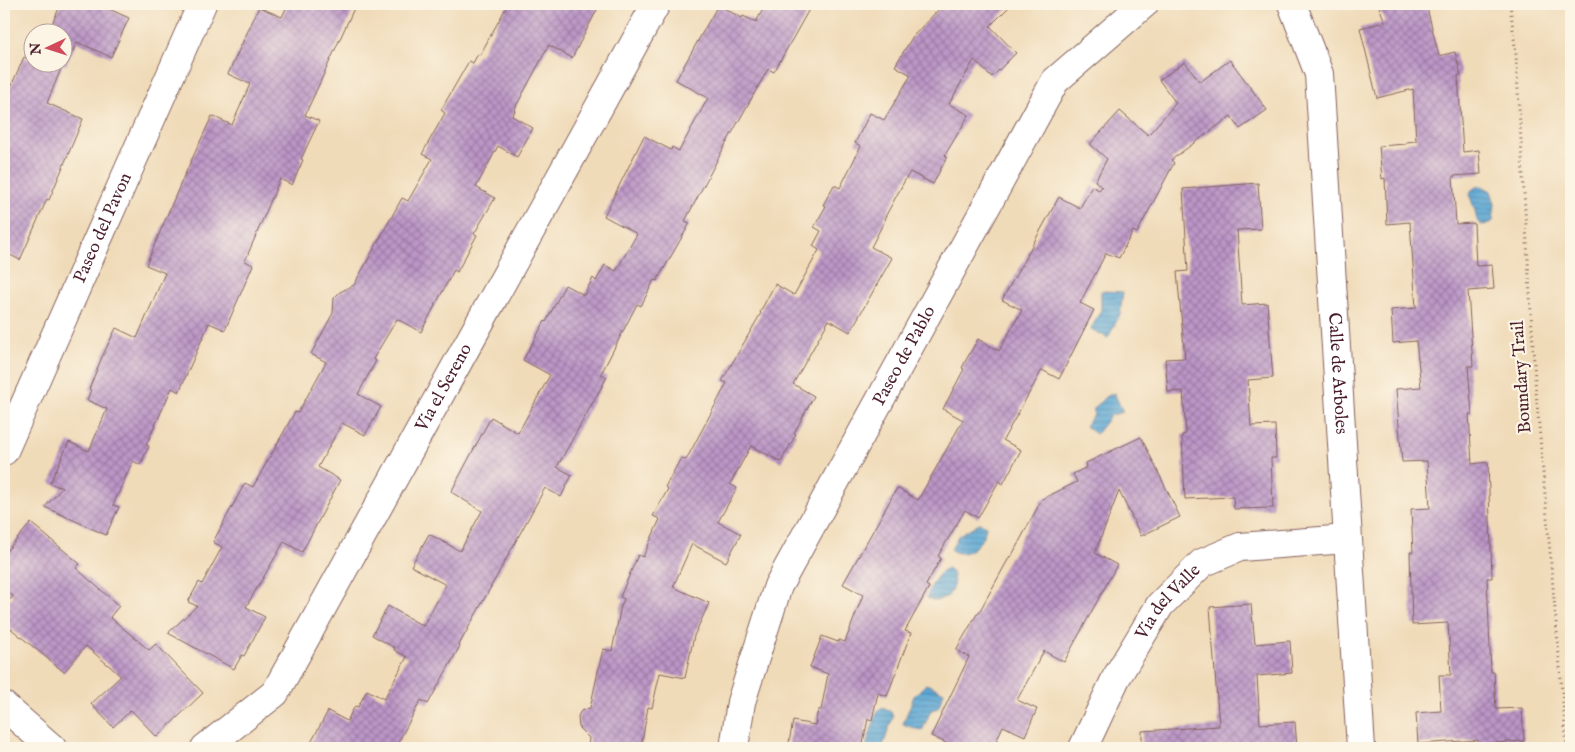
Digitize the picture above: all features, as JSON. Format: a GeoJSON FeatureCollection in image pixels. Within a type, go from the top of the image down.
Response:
{"type":"FeatureCollection","features":[{"type":"Feature","properties":{"kind":"street","name":"Paseo del Pavon"},"geometry":{"type":"LineString","coordinates":[[4,452],[202,4]]}},
{"type":"Feature","properties":{"kind":"street","name":"Via el Sereno"},"geometry":{"type":"LineString","coordinates":[[205,748],[276,692],[656,4]]}},
{"type":"Feature","properties":{"kind":"street","name":"Paseo de Pablo"},"geometry":{"type":"LineString","coordinates":[[734,748],[741,702],[778,586],[1055,81],[1144,4]]}},
{"type":"Feature","properties":{"kind":"street","name":"Calle de Arboles"},"geometry":{"type":"LineString","coordinates":[[1292,4],[1319,74],[1361,748]]}},
{"type":"Feature","properties":{"kind":"street","name":"Via del Valle"},"geometry":{"type":"LineString","coordinates":[[1083,748],[1116,678],[1160,605],[1202,562],[1240,547],[1347,539]]}},
{"type":"Feature","properties":{"kind":"street"},"geometry":{"type":"LineString","coordinates":[[4,706],[52,748]]}},
{"type":"Feature","properties":{"kind":"path","name":"Boundary Trail"},"geometry":{"type":"LineString","coordinates":[[1510,4],[1516,55],[1535,380],[1567,748]]}},
{"type":"Feature","properties":{"kind":"water"},"geometry":{"type":"Polygon","coordinates":[[[1482,186],[1491,191],[1495,204],[1493,221],[1490,224],[1481,225],[1476,218],[1470,195],[1473,189],[1482,186]]]}},
{"type":"Feature","properties":{"kind":"water"},"geometry":{"type":"Polygon","coordinates":[[[1101,291],[1123,292],[1120,314],[1108,338],[1091,329],[1101,310],[1101,291]]]}},
{"type":"Feature","properties":{"kind":"water"},"geometry":{"type":"Polygon","coordinates":[[[1114,393],[1123,412],[1111,415],[1096,434],[1085,426],[1094,415],[1093,410],[1105,397],[1114,393]]]}},
{"type":"Feature","properties":{"kind":"water"},"geometry":{"type":"Polygon","coordinates":[[[979,523],[986,526],[985,532],[974,548],[963,553],[951,550],[958,536],[979,523]]]}},
{"type":"Feature","properties":{"kind":"water"},"geometry":{"type":"Polygon","coordinates":[[[948,568],[953,575],[954,582],[948,596],[936,601],[927,598],[934,581],[941,572],[948,568]]]}},
{"type":"Feature","properties":{"kind":"water"},"geometry":{"type":"Polygon","coordinates":[[[926,684],[944,692],[938,708],[931,710],[922,731],[903,724],[914,696],[926,684]]]}},
{"type":"Feature","properties":{"kind":"water"},"geometry":{"type":"Polygon","coordinates":[[[881,708],[891,712],[893,717],[882,748],[870,748],[867,746],[867,743],[877,712],[881,708]]]}},
{"type":"Feature","properties":{"kind":"building"},"geometry":{"type":"Polygon","coordinates":[[[61,4],[98,4],[129,18],[111,57],[77,42],[72,52],[72,22],[53,22],[61,4]]]}},
{"type":"Feature","properties":{"kind":"building"},"geometry":{"type":"Polygon","coordinates":[[[288,4],[356,4],[305,115],[319,121],[301,159],[303,160],[292,185],[280,179],[245,261],[253,265],[225,330],[209,323],[179,392],[172,388],[146,445],[149,446],[140,465],[133,461],[113,505],[119,507],[106,535],[45,507],[62,488],[50,483],[69,442],[89,451],[107,409],[87,400],[91,390],[89,389],[116,328],[137,338],[165,273],[146,265],[212,116],[232,125],[250,84],[228,74],[259,7],[282,17],[288,4]]]}},
{"type":"Feature","properties":{"kind":"building"},"geometry":{"type":"Polygon","coordinates":[[[508,4],[600,4],[572,58],[549,45],[512,116],[533,128],[517,157],[498,146],[476,187],[495,198],[474,234],[477,235],[457,272],[454,270],[421,332],[397,319],[373,359],[376,361],[358,394],[381,407],[365,435],[342,423],[318,467],[340,480],[302,552],[284,542],[246,607],[265,617],[244,656],[242,655],[234,669],[168,633],[197,606],[188,602],[199,582],[202,584],[222,547],[213,542],[245,483],[253,487],[295,412],[298,413],[326,362],[311,354],[333,313],[334,298],[340,292],[354,285],[402,198],[408,201],[432,159],[422,154],[445,113],[441,110],[469,61],[473,63],[478,54],[480,55],[508,4]]]}},
{"type":"Feature","properties":{"kind":"building"},"geometry":{"type":"Polygon","coordinates":[[[766,4],[812,4],[774,72],[768,69],[685,221],[690,223],[657,281],[654,280],[641,306],[637,304],[601,374],[607,377],[557,467],[572,475],[561,497],[545,488],[428,704],[421,700],[395,748],[308,748],[328,711],[347,721],[355,706],[358,707],[367,690],[384,699],[407,657],[372,635],[388,606],[423,626],[446,585],[411,566],[429,534],[460,551],[482,511],[451,492],[491,417],[518,433],[550,375],[523,360],[546,322],[565,285],[584,295],[593,278],[596,281],[605,265],[616,271],[637,234],[604,216],[644,136],[671,150],[672,147],[679,151],[708,98],[676,80],[718,5],[742,18],[743,16],[756,22],[766,4]]]}},
{"type":"Feature","properties":{"kind":"building"},"geometry":{"type":"Polygon","coordinates":[[[944,4],[1012,4],[990,26],[1016,53],[992,77],[974,60],[949,104],[969,115],[945,155],[947,157],[933,184],[910,172],[905,180],[871,247],[892,258],[850,332],[829,320],[793,384],[814,396],[781,462],[751,446],[730,484],[737,488],[718,522],[741,534],[726,562],[692,544],[673,587],[709,603],[694,636],[685,678],[660,673],[652,708],[648,707],[641,748],[588,748],[589,738],[579,728],[578,716],[581,711],[590,708],[603,649],[612,651],[624,599],[620,597],[638,555],[643,557],[660,519],[653,516],[668,489],[665,487],[681,458],[686,460],[727,383],[722,381],[761,313],[775,284],[794,295],[819,250],[813,246],[821,231],[814,227],[826,206],[823,205],[834,185],[840,188],[861,146],[855,143],[870,113],[884,120],[911,75],[895,66],[913,36],[944,4]]]}},
{"type":"Feature","properties":{"kind":"building"},"geometry":{"type":"Polygon","coordinates":[[[1378,4],[1426,4],[1439,56],[1455,52],[1461,75],[1458,76],[1463,152],[1479,150],[1481,174],[1453,176],[1456,224],[1474,223],[1476,266],[1492,265],[1494,289],[1468,291],[1473,366],[1468,366],[1472,414],[1469,414],[1472,464],[1488,462],[1492,578],[1487,578],[1491,672],[1494,672],[1496,709],[1522,708],[1524,741],[1478,744],[1478,740],[1418,744],[1416,713],[1441,711],[1439,675],[1451,675],[1448,623],[1412,625],[1410,552],[1413,552],[1411,509],[1430,508],[1427,461],[1402,462],[1396,389],[1421,387],[1416,341],[1393,343],[1391,310],[1416,308],[1410,222],[1387,224],[1385,178],[1382,179],[1379,146],[1406,144],[1406,142],[1416,141],[1413,89],[1377,98],[1360,28],[1385,22],[1378,4]]]}},
{"type":"Feature","properties":{"kind":"building"},"geometry":{"type":"Polygon","coordinates":[[[1230,60],[1267,110],[1240,129],[1231,116],[1171,160],[1174,163],[1137,233],[1133,231],[1119,258],[1106,253],[1080,303],[1094,310],[1059,379],[1042,370],[1003,440],[1021,450],[1003,484],[999,481],[978,518],[965,510],[938,556],[941,558],[926,585],[929,587],[905,631],[911,633],[887,696],[878,693],[872,720],[868,719],[862,748],[788,748],[793,721],[815,725],[818,710],[821,710],[828,674],[810,667],[822,636],[838,642],[839,640],[845,642],[863,595],[843,584],[897,488],[918,500],[963,420],[943,409],[964,369],[962,368],[966,360],[978,339],[999,351],[1022,310],[1002,300],[1059,197],[1080,208],[1092,186],[1099,190],[1102,187],[1095,181],[1107,159],[1090,144],[1120,111],[1148,135],[1176,103],[1159,80],[1185,62],[1200,82],[1230,60]]]}},
{"type":"Feature","properties":{"kind":"building"},"geometry":{"type":"Polygon","coordinates":[[[22,62],[22,72],[60,72],[47,103],[83,119],[49,200],[47,199],[20,260],[4,252],[4,102],[22,62]]]}},
{"type":"Feature","properties":{"kind":"building"},"geometry":{"type":"Polygon","coordinates":[[[1258,183],[1261,229],[1237,230],[1242,305],[1267,303],[1273,378],[1248,380],[1251,426],[1275,425],[1276,458],[1271,458],[1273,508],[1234,509],[1233,497],[1185,499],[1182,435],[1186,434],[1183,391],[1168,392],[1165,359],[1185,358],[1177,272],[1188,271],[1183,189],[1258,183]]]}},
{"type":"Feature","properties":{"kind":"building"},"geometry":{"type":"Polygon","coordinates":[[[1141,437],[1180,517],[1141,536],[1119,491],[1095,553],[1117,565],[1064,662],[1044,651],[1017,700],[1037,709],[1025,736],[1003,726],[993,748],[957,748],[931,736],[969,657],[956,650],[1011,557],[1042,499],[1077,482],[1073,474],[1087,467],[1086,463],[1141,437]]]}},
{"type":"Feature","properties":{"kind":"building"},"geometry":{"type":"Polygon","coordinates":[[[31,523],[80,564],[76,568],[119,606],[110,617],[149,650],[156,644],[203,693],[157,737],[131,710],[113,727],[91,704],[121,676],[86,646],[64,672],[4,623],[4,607],[13,596],[4,588],[4,554],[31,523]]]}},
{"type":"Feature","properties":{"kind":"building"},"geometry":{"type":"Polygon","coordinates":[[[1251,604],[1255,644],[1290,641],[1292,673],[1257,676],[1260,724],[1295,722],[1297,748],[1142,748],[1142,731],[1219,726],[1210,607],[1251,604]]]}}]}
